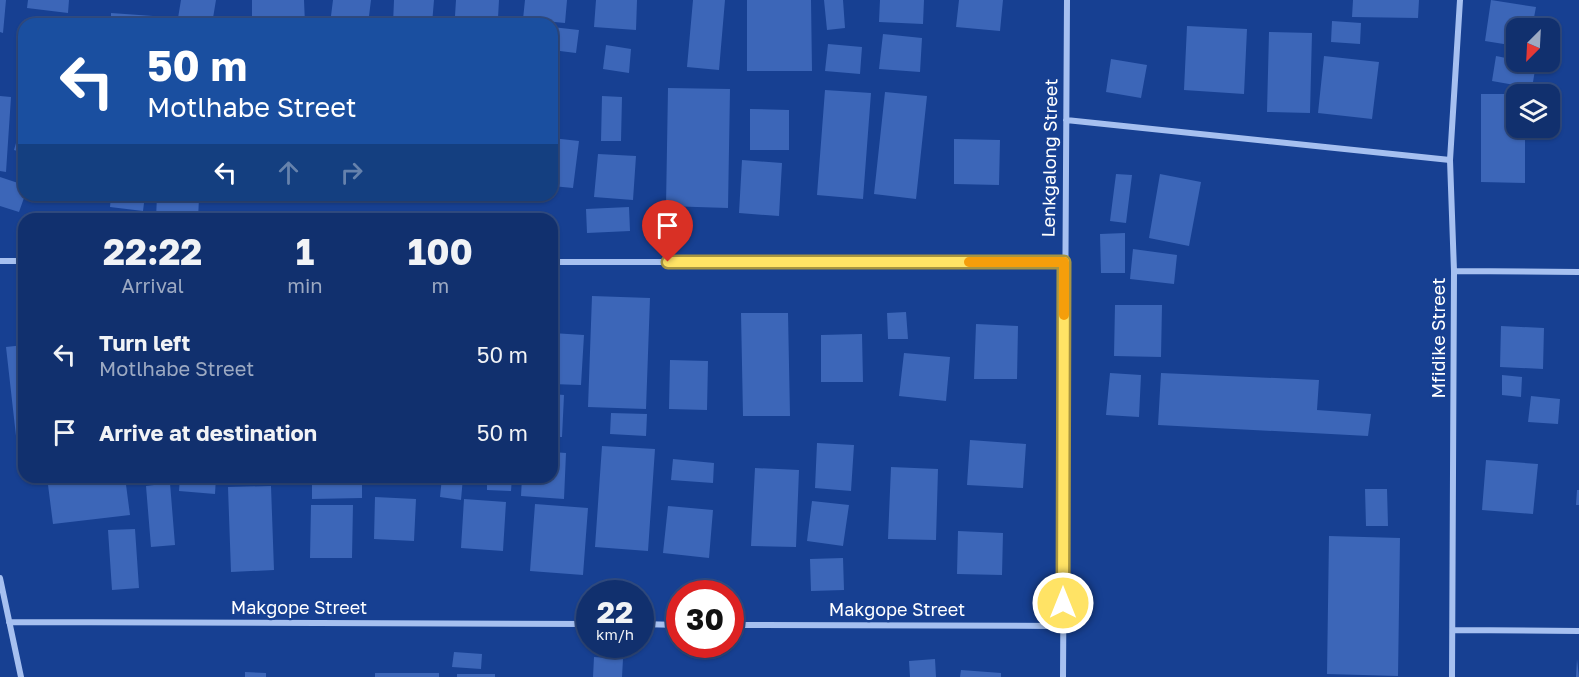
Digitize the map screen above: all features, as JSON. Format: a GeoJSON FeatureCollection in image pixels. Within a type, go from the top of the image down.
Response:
{"type":"FeatureCollection","features":[{"type":"Feature","properties":{"kind":"street","name":"Lenkgalong Street"},"geometry":{"type":"LineString","coordinates":[[1063,677],[1067,0]]}},
{"type":"Feature","properties":{"kind":"street","name":"Mfidike Street"},"geometry":{"type":"LineString","coordinates":[[1452,677],[1454,271],[1450,160],[1460,0]]}},
{"type":"Feature","properties":{"kind":"street"},"geometry":{"type":"LineString","coordinates":[[1066,120],[1450,160]]}},
{"type":"Feature","properties":{"kind":"street"},"geometry":{"type":"LineString","coordinates":[[0,261],[18,261]]}},
{"type":"Feature","properties":{"kind":"street"},"geometry":{"type":"LineString","coordinates":[[558,262],[1064,262]]}},
{"type":"Feature","properties":{"kind":"street"},"geometry":{"type":"LineString","coordinates":[[1454,271],[1579,272]]}},
{"type":"Feature","properties":{"kind":"street"},"geometry":{"type":"LineString","coordinates":[[0,578],[21,677]]}},
{"type":"Feature","properties":{"kind":"street","name":"Makgope Street"},"geometry":{"type":"LineString","coordinates":[[9,622],[576,624]]}},
{"type":"Feature","properties":{"kind":"street","name":"Makgope Street"},"geometry":{"type":"LineString","coordinates":[[744,625],[1063,626]]}},
{"type":"Feature","properties":{"kind":"street"},"geometry":{"type":"LineString","coordinates":[[1453,630],[1579,631]]}},
{"type":"Feature","properties":{"kind":"building"},"geometry":{"type":"Polygon","coordinates":[[[0,0],[6,0],[3,33],[0,32],[0,0]]]}},
{"type":"Feature","properties":{"kind":"building"},"geometry":{"type":"Polygon","coordinates":[[[28,0],[69,0],[68,13],[27,8],[28,0]]]}},
{"type":"Feature","properties":{"kind":"building"},"geometry":{"type":"Polygon","coordinates":[[[181,0],[216,0],[213,18],[178,18],[181,0]]]}},
{"type":"Feature","properties":{"kind":"building"},"geometry":{"type":"Polygon","coordinates":[[[252,0],[304,0],[305,18],[252,18],[252,0]]]}},
{"type":"Feature","properties":{"kind":"building"},"geometry":{"type":"Polygon","coordinates":[[[333,0],[371,0],[369,18],[331,18],[333,0]]]}},
{"type":"Feature","properties":{"kind":"building"},"geometry":{"type":"Polygon","coordinates":[[[394,0],[434,0],[432,18],[393,18],[394,0]]]}},
{"type":"Feature","properties":{"kind":"building"},"geometry":{"type":"Polygon","coordinates":[[[456,0],[499,0],[498,18],[455,16],[456,0]]]}},
{"type":"Feature","properties":{"kind":"building"},"geometry":{"type":"Polygon","coordinates":[[[525,0],[567,0],[565,23],[558,22],[558,18],[523,18],[525,0]]]}},
{"type":"Feature","properties":{"kind":"building"},"geometry":{"type":"Polygon","coordinates":[[[596,0],[637,0],[636,30],[594,27],[596,0]]]}},
{"type":"Feature","properties":{"kind":"building"},"geometry":{"type":"Polygon","coordinates":[[[693,0],[725,0],[719,70],[687,67],[693,0]]]}},
{"type":"Feature","properties":{"kind":"building"},"geometry":{"type":"Polygon","coordinates":[[[747,0],[811,0],[812,71],[747,71],[747,0]]]}},
{"type":"Feature","properties":{"kind":"building"},"geometry":{"type":"Polygon","coordinates":[[[824,0],[843,0],[845,28],[827,30],[824,0]]]}},
{"type":"Feature","properties":{"kind":"building"},"geometry":{"type":"Polygon","coordinates":[[[880,0],[924,0],[923,24],[879,22],[880,0]]]}},
{"type":"Feature","properties":{"kind":"building"},"geometry":{"type":"Polygon","coordinates":[[[959,0],[1003,0],[1000,31],[956,27],[959,0]]]}},
{"type":"Feature","properties":{"kind":"building"},"geometry":{"type":"Polygon","coordinates":[[[1353,0],[1419,0],[1418,18],[1352,17],[1353,0]]]}},
{"type":"Feature","properties":{"kind":"building"},"geometry":{"type":"Polygon","coordinates":[[[1491,0],[1536,7],[1534,18],[1506,18],[1506,44],[1485,41],[1491,0]]]}},
{"type":"Feature","properties":{"kind":"building"},"geometry":{"type":"Polygon","coordinates":[[[111,13],[153,16],[153,18],[111,18],[111,13]]]}},
{"type":"Feature","properties":{"kind":"building"},"geometry":{"type":"Polygon","coordinates":[[[1332,21],[1361,23],[1360,44],[1331,42],[1332,21]]]}},
{"type":"Feature","properties":{"kind":"building"},"geometry":{"type":"Polygon","coordinates":[[[1187,26],[1247,29],[1244,94],[1184,90],[1187,26]]]}},
{"type":"Feature","properties":{"kind":"building"},"geometry":{"type":"Polygon","coordinates":[[[558,28],[579,30],[576,53],[558,51],[558,28]]]}},
{"type":"Feature","properties":{"kind":"building"},"geometry":{"type":"Polygon","coordinates":[[[1269,32],[1312,33],[1310,113],[1267,112],[1269,32]]]}},
{"type":"Feature","properties":{"kind":"building"},"geometry":{"type":"Polygon","coordinates":[[[883,34],[922,38],[920,72],[879,69],[883,34]]]}},
{"type":"Feature","properties":{"kind":"building"},"geometry":{"type":"Polygon","coordinates":[[[828,44],[862,47],[860,74],[825,71],[828,44]]]}},
{"type":"Feature","properties":{"kind":"building"},"geometry":{"type":"Polygon","coordinates":[[[606,45],[631,49],[629,73],[603,69],[606,45]]]}},
{"type":"Feature","properties":{"kind":"building"},"geometry":{"type":"Polygon","coordinates":[[[1324,56],[1379,62],[1372,119],[1318,113],[1324,56]]]}},
{"type":"Feature","properties":{"kind":"building"},"geometry":{"type":"Polygon","coordinates":[[[1496,56],[1506,58],[1506,72],[1535,72],[1533,84],[1492,81],[1496,56]]]}},
{"type":"Feature","properties":{"kind":"building"},"geometry":{"type":"Polygon","coordinates":[[[1111,59],[1147,65],[1141,98],[1106,92],[1111,59]]]}},
{"type":"Feature","properties":{"kind":"building"},"geometry":{"type":"Polygon","coordinates":[[[668,88],[730,89],[728,208],[666,206],[668,88]]]}},
{"type":"Feature","properties":{"kind":"building"},"geometry":{"type":"Polygon","coordinates":[[[825,90],[871,93],[863,199],[817,195],[825,90]]]}},
{"type":"Feature","properties":{"kind":"building"},"geometry":{"type":"Polygon","coordinates":[[[885,92],[927,96],[916,199],[874,194],[885,92]]]}},
{"type":"Feature","properties":{"kind":"building"},"geometry":{"type":"Polygon","coordinates":[[[1481,94],[1506,94],[1506,138],[1525,138],[1525,183],[1481,182],[1481,94]]]}},
{"type":"Feature","properties":{"kind":"building"},"geometry":{"type":"Polygon","coordinates":[[[0,96],[11,97],[6,172],[0,171],[0,96]]]}},
{"type":"Feature","properties":{"kind":"building"},"geometry":{"type":"Polygon","coordinates":[[[602,96],[622,97],[621,141],[601,141],[602,96]]]}},
{"type":"Feature","properties":{"kind":"building"},"geometry":{"type":"Polygon","coordinates":[[[750,109],[789,110],[789,150],[750,150],[750,109]]]}},
{"type":"Feature","properties":{"kind":"building"},"geometry":{"type":"Polygon","coordinates":[[[18,136],[18,151],[14,150],[18,136]]]}},
{"type":"Feature","properties":{"kind":"building"},"geometry":{"type":"Polygon","coordinates":[[[558,139],[579,141],[573,188],[558,187],[558,139]]]}},
{"type":"Feature","properties":{"kind":"building"},"geometry":{"type":"Polygon","coordinates":[[[954,139],[1000,140],[999,185],[954,184],[954,139]]]}},
{"type":"Feature","properties":{"kind":"building"},"geometry":{"type":"Polygon","coordinates":[[[598,154],[636,156],[633,200],[594,197],[598,154]]]}},
{"type":"Feature","properties":{"kind":"building"},"geometry":{"type":"Polygon","coordinates":[[[742,160],[782,163],[779,216],[739,213],[742,160]]]}},
{"type":"Feature","properties":{"kind":"building"},"geometry":{"type":"Polygon","coordinates":[[[1116,174],[1132,175],[1126,223],[1110,221],[1116,174]]]}},
{"type":"Feature","properties":{"kind":"building"},"geometry":{"type":"Polygon","coordinates":[[[1160,174],[1201,182],[1189,246],[1149,238],[1160,174]]]}},
{"type":"Feature","properties":{"kind":"building"},"geometry":{"type":"Polygon","coordinates":[[[0,177],[18,183],[18,201],[23,201],[19,212],[0,206],[0,177]]]}},
{"type":"Feature","properties":{"kind":"building"},"geometry":{"type":"Polygon","coordinates":[[[110,201],[144,201],[143,211],[110,207],[110,201]]]}},
{"type":"Feature","properties":{"kind":"building"},"geometry":{"type":"Polygon","coordinates":[[[157,201],[199,201],[198,213],[156,213],[157,201]]]}},
{"type":"Feature","properties":{"kind":"building"},"geometry":{"type":"Polygon","coordinates":[[[629,207],[630,231],[587,233],[586,209],[629,207]]]}},
{"type":"Feature","properties":{"kind":"building"},"geometry":{"type":"Polygon","coordinates":[[[1125,233],[1125,273],[1101,273],[1100,234],[1125,233]]]}},
{"type":"Feature","properties":{"kind":"building"},"geometry":{"type":"Polygon","coordinates":[[[1133,249],[1177,255],[1174,284],[1130,279],[1133,249]]]}},
{"type":"Feature","properties":{"kind":"building"},"geometry":{"type":"Polygon","coordinates":[[[592,296],[650,298],[646,409],[588,407],[592,296]]]}},
{"type":"Feature","properties":{"kind":"building"},"geometry":{"type":"Polygon","coordinates":[[[1115,305],[1162,305],[1161,357],[1114,356],[1115,305]]]}},
{"type":"Feature","properties":{"kind":"building"},"geometry":{"type":"Polygon","coordinates":[[[906,312],[908,339],[888,339],[887,313],[906,312]]]}},
{"type":"Feature","properties":{"kind":"building"},"geometry":{"type":"Polygon","coordinates":[[[741,313],[788,313],[790,416],[743,416],[741,313]]]}},
{"type":"Feature","properties":{"kind":"building"},"geometry":{"type":"Polygon","coordinates":[[[976,324],[1018,326],[1017,379],[974,379],[976,324]]]}},
{"type":"Feature","properties":{"kind":"building"},"geometry":{"type":"Polygon","coordinates":[[[1501,326],[1544,328],[1543,369],[1500,367],[1501,326]]]}},
{"type":"Feature","properties":{"kind":"building"},"geometry":{"type":"Polygon","coordinates":[[[558,333],[584,335],[581,385],[558,384],[558,333]]]}},
{"type":"Feature","properties":{"kind":"building"},"geometry":{"type":"Polygon","coordinates":[[[862,334],[863,382],[821,382],[821,335],[862,334]]]}},
{"type":"Feature","properties":{"kind":"building"},"geometry":{"type":"Polygon","coordinates":[[[18,346],[18,436],[16,436],[6,347],[18,346]]]}},
{"type":"Feature","properties":{"kind":"building"},"geometry":{"type":"Polygon","coordinates":[[[904,353],[950,357],[946,401],[899,396],[904,353]]]}},
{"type":"Feature","properties":{"kind":"building"},"geometry":{"type":"Polygon","coordinates":[[[670,360],[708,361],[707,410],[669,409],[670,360]]]}},
{"type":"Feature","properties":{"kind":"building"},"geometry":{"type":"Polygon","coordinates":[[[1110,373],[1141,375],[1139,417],[1106,415],[1110,373]]]}},
{"type":"Feature","properties":{"kind":"building"},"geometry":{"type":"Polygon","coordinates":[[[1161,373],[1319,380],[1317,410],[1371,414],[1368,436],[1158,425],[1161,373]]]}},
{"type":"Feature","properties":{"kind":"building"},"geometry":{"type":"Polygon","coordinates":[[[1502,375],[1522,377],[1521,397],[1502,395],[1502,375]]]}},
{"type":"Feature","properties":{"kind":"building"},"geometry":{"type":"Polygon","coordinates":[[[558,394],[564,395],[562,437],[558,437],[558,394]]]}},
{"type":"Feature","properties":{"kind":"building"},"geometry":{"type":"Polygon","coordinates":[[[1531,396],[1560,399],[1558,424],[1528,422],[1531,396]]]}},
{"type":"Feature","properties":{"kind":"building"},"geometry":{"type":"Polygon","coordinates":[[[611,413],[647,414],[646,436],[610,434],[611,413]]]}},
{"type":"Feature","properties":{"kind":"building"},"geometry":{"type":"Polygon","coordinates":[[[970,440],[1026,444],[1023,488],[967,485],[970,440]]]}},
{"type":"Feature","properties":{"kind":"building"},"geometry":{"type":"Polygon","coordinates":[[[817,443],[854,445],[851,491],[815,488],[817,443]]]}},
{"type":"Feature","properties":{"kind":"building"},"geometry":{"type":"Polygon","coordinates":[[[602,446],[655,449],[648,551],[595,547],[602,446]]]}},
{"type":"Feature","properties":{"kind":"building"},"geometry":{"type":"Polygon","coordinates":[[[558,452],[566,453],[564,499],[521,496],[522,483],[558,483],[558,452]]]}},
{"type":"Feature","properties":{"kind":"building"},"geometry":{"type":"Polygon","coordinates":[[[673,459],[714,463],[713,483],[671,480],[673,459]]]}},
{"type":"Feature","properties":{"kind":"building"},"geometry":{"type":"Polygon","coordinates":[[[1486,460],[1538,464],[1533,514],[1482,510],[1486,460]]]}},
{"type":"Feature","properties":{"kind":"building"},"geometry":{"type":"Polygon","coordinates":[[[891,467],[938,469],[936,540],[888,539],[891,467]]]}},
{"type":"Feature","properties":{"kind":"building"},"geometry":{"type":"Polygon","coordinates":[[[755,468],[799,470],[796,547],[751,546],[755,468]]]}},
{"type":"Feature","properties":{"kind":"building"},"geometry":{"type":"Polygon","coordinates":[[[48,483],[126,483],[130,515],[53,524],[48,483]]]}},
{"type":"Feature","properties":{"kind":"building"},"geometry":{"type":"Polygon","coordinates":[[[170,483],[175,545],[151,547],[146,486],[170,483]]]}},
{"type":"Feature","properties":{"kind":"building"},"geometry":{"type":"Polygon","coordinates":[[[180,483],[216,483],[215,494],[179,491],[180,483]]]}},
{"type":"Feature","properties":{"kind":"building"},"geometry":{"type":"Polygon","coordinates":[[[312,483],[362,483],[362,498],[312,499],[312,483]]]}},
{"type":"Feature","properties":{"kind":"building"},"geometry":{"type":"Polygon","coordinates":[[[424,483],[424,485],[376,484],[424,483]]]}},
{"type":"Feature","properties":{"kind":"building"},"geometry":{"type":"Polygon","coordinates":[[[441,483],[462,483],[461,500],[440,497],[441,483]]]}},
{"type":"Feature","properties":{"kind":"building"},"geometry":{"type":"Polygon","coordinates":[[[487,483],[512,483],[511,491],[487,490],[487,483]]]}},
{"type":"Feature","properties":{"kind":"building"},"geometry":{"type":"Polygon","coordinates":[[[271,486],[274,570],[231,572],[228,487],[271,486]]]}},
{"type":"Feature","properties":{"kind":"building"},"geometry":{"type":"Polygon","coordinates":[[[1365,489],[1387,489],[1388,526],[1366,526],[1365,489]]]}},
{"type":"Feature","properties":{"kind":"building"},"geometry":{"type":"Polygon","coordinates":[[[1577,490],[1579,490],[1579,505],[1576,505],[1577,490]]]}},
{"type":"Feature","properties":{"kind":"building"},"geometry":{"type":"Polygon","coordinates":[[[375,497],[416,499],[414,541],[374,539],[375,497]]]}},
{"type":"Feature","properties":{"kind":"building"},"geometry":{"type":"Polygon","coordinates":[[[464,499],[506,502],[503,551],[461,548],[464,499]]]}},
{"type":"Feature","properties":{"kind":"building"},"geometry":{"type":"Polygon","coordinates":[[[812,501],[849,505],[843,546],[807,541],[812,501]]]}},
{"type":"Feature","properties":{"kind":"building"},"geometry":{"type":"Polygon","coordinates":[[[535,504],[588,508],[583,575],[530,571],[535,504]]]}},
{"type":"Feature","properties":{"kind":"building"},"geometry":{"type":"Polygon","coordinates":[[[311,505],[353,505],[352,558],[310,558],[311,505]]]}},
{"type":"Feature","properties":{"kind":"building"},"geometry":{"type":"Polygon","coordinates":[[[668,506],[713,510],[709,558],[663,553],[668,506]]]}},
{"type":"Feature","properties":{"kind":"building"},"geometry":{"type":"Polygon","coordinates":[[[135,529],[139,588],[112,590],[108,530],[135,529]]]}},
{"type":"Feature","properties":{"kind":"building"},"geometry":{"type":"Polygon","coordinates":[[[958,531],[1003,533],[1002,575],[957,574],[958,531]]]}},
{"type":"Feature","properties":{"kind":"building"},"geometry":{"type":"Polygon","coordinates":[[[1329,536],[1400,538],[1398,676],[1327,674],[1329,536]]]}},
{"type":"Feature","properties":{"kind":"building"},"geometry":{"type":"Polygon","coordinates":[[[843,558],[844,590],[811,591],[810,559],[843,558]]]}},
{"type":"Feature","properties":{"kind":"building"},"geometry":{"type":"Polygon","coordinates":[[[454,652],[482,654],[481,669],[452,667],[454,652]]]}},
{"type":"Feature","properties":{"kind":"building"},"geometry":{"type":"Polygon","coordinates":[[[594,658],[623,659],[622,677],[593,677],[594,658]]]}},
{"type":"Feature","properties":{"kind":"building"},"geometry":{"type":"Polygon","coordinates":[[[935,659],[936,677],[910,677],[909,661],[935,659]]]}},
{"type":"Feature","properties":{"kind":"building"},"geometry":{"type":"Polygon","coordinates":[[[1577,659],[1579,677],[1576,677],[1577,659]]]}},
{"type":"Feature","properties":{"kind":"building"},"geometry":{"type":"Polygon","coordinates":[[[961,670],[1001,673],[1001,677],[960,677],[961,670]]]}},
{"type":"Feature","properties":{"kind":"building"},"geometry":{"type":"Polygon","coordinates":[[[245,672],[266,673],[266,677],[245,677],[245,672]]]}},
{"type":"Feature","properties":{"kind":"building"},"geometry":{"type":"Polygon","coordinates":[[[375,673],[439,673],[439,677],[375,677],[375,673]]]}},
{"type":"Feature","properties":{"kind":"building"},"geometry":{"type":"Polygon","coordinates":[[[457,674],[495,674],[495,677],[457,677],[457,674]]]}},
{"type":"Feature","properties":{"kind":"slow traffic"},"geometry":{"type":"LineString","coordinates":[[969,262],[1064,262],[1064,315]]}},
{"type":"Feature","properties":{"kind":"route"},"geometry":{"type":"LineString","coordinates":[[668,262],[1064,262],[1063,603]]}}]}
